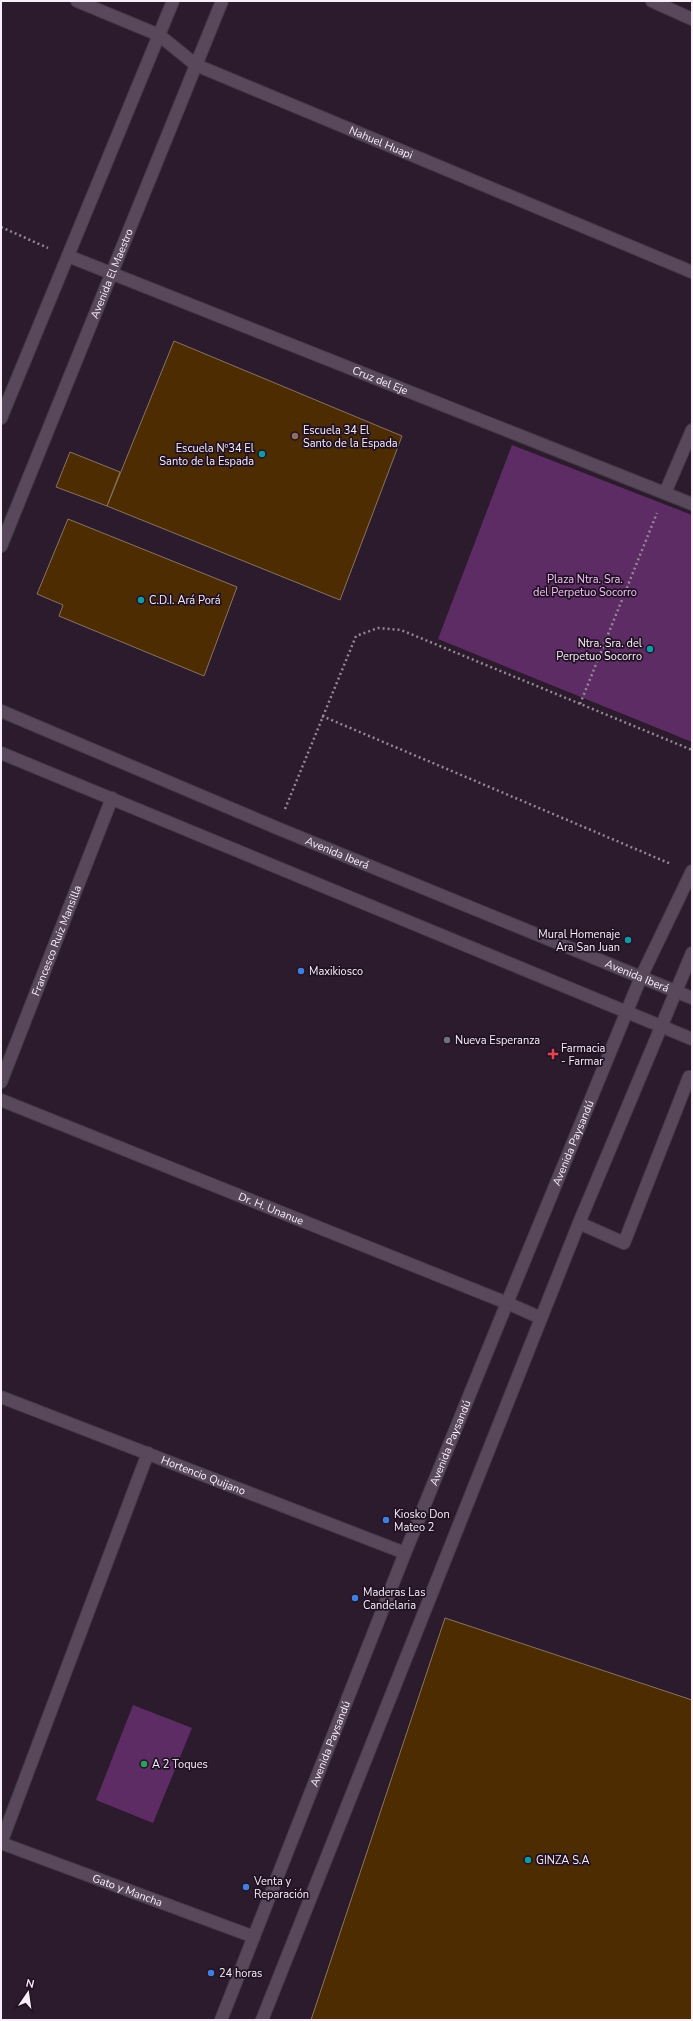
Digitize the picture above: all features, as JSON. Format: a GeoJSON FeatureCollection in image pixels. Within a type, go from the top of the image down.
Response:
{"type":"FeatureCollection","features":[{"type":"Feature","properties":{"kind":"main road","name":"Nahuel Huapi"},"geometry":{"type":"LineString","coordinates":[[77,1],[158,35],[196,65],[692,272]]}},
{"type":"Feature","properties":{"kind":"main road"},"geometry":{"type":"LineString","coordinates":[[1,418],[173,1]]}},
{"type":"Feature","properties":{"kind":"main road","name":"Avenida El Maestro"},"geometry":{"type":"LineString","coordinates":[[1,546],[222,1]]}},
{"type":"Feature","properties":{"kind":"main road"},"geometry":{"type":"LineString","coordinates":[[652,1],[692,19]]}},
{"type":"Feature","properties":{"kind":"main road","name":"Cruz del Eje"},"geometry":{"type":"LineString","coordinates":[[68,256],[692,504]]}},
{"type":"Feature","properties":{"kind":"main road"},"geometry":{"type":"LineString","coordinates":[[665,493],[692,430]]}},
{"type":"Feature","properties":{"kind":"main road","name":"Avenida Iberá"},"geometry":{"type":"LineString","coordinates":[[1,711],[277,828],[692,998]]}},
{"type":"Feature","properties":{"kind":"main road"},"geometry":{"type":"LineString","coordinates":[[1,753],[692,1039]]}},
{"type":"Feature","properties":{"kind":"main road","name":"Francesco Ruiz Mansilla"},"geometry":{"type":"LineString","coordinates":[[1,1082],[112,798]]}},
{"type":"Feature","properties":{"kind":"main road","name":"Avenida Paysandú"},"geometry":{"type":"LineString","coordinates":[[221,2020],[405,1553],[641,977],[692,872]]}},
{"type":"Feature","properties":{"kind":"main road"},"geometry":{"type":"LineString","coordinates":[[262,2020],[579,1223],[692,953]]}},
{"type":"Feature","properties":{"kind":"main road"},"geometry":{"type":"LineString","coordinates":[[579,1223],[624,1243],[689,1077],[692,1078]]}},
{"type":"Feature","properties":{"kind":"main road","name":"Dr. H. Unanue"},"geometry":{"type":"LineString","coordinates":[[1,1100],[508,1303],[541,1318]]}},
{"type":"Feature","properties":{"kind":"main road","name":"Hortencio Quijano"},"geometry":{"type":"LineString","coordinates":[[1,1397],[405,1553]]}},
{"type":"Feature","properties":{"kind":"main road"},"geometry":{"type":"LineString","coordinates":[[1,1843],[148,1453]]}},
{"type":"Feature","properties":{"kind":"main road","name":"Gato y Mancha"},"geometry":{"type":"LineString","coordinates":[[1,1843],[254,1937]]}},
{"type":"Feature","properties":{"kind":"path"},"geometry":{"type":"LineString","coordinates":[[1,227],[68,256]]}},
{"type":"Feature","properties":{"kind":"path"},"geometry":{"type":"LineString","coordinates":[[580,704],[665,493]]}},
{"type":"Feature","properties":{"kind":"path"},"geometry":{"type":"LineString","coordinates":[[277,828],[356,636],[378,628],[401,630],[692,750]]}},
{"type":"Feature","properties":{"kind":"path"},"geometry":{"type":"LineString","coordinates":[[322,716],[692,872]]}},
{"type":"Feature","properties":{"kind":"green space","name":"Plaza Ntra. Sra. del Perpetuo Socorro"},"geometry":{"type":"Polygon","coordinates":[[[512,445],[692,515],[692,742],[438,639],[512,445]]]}},
{"type":"Feature","properties":{"kind":"green space","name":"A 2 Toques"},"geometry":{"type":"Polygon","coordinates":[[[133,1705],[192,1728],[153,1823],[96,1800],[133,1705]]]}},
{"type":"Feature","properties":{"kind":"building","name":"Escuela Nº34 El Santo de la Espada"},"geometry":{"type":"Polygon","coordinates":[[[174,341],[402,436],[340,600],[107,506],[174,341]]]}},
{"type":"Feature","properties":{"kind":"building"},"geometry":{"type":"Polygon","coordinates":[[[70,452],[120,472],[107,506],[56,487],[70,452]]]}},
{"type":"Feature","properties":{"kind":"building","name":"C.D.I. Ará Porá"},"geometry":{"type":"Polygon","coordinates":[[[68,519],[237,587],[204,676],[59,616],[63,605],[37,594],[68,519]]]}},
{"type":"Feature","properties":{"kind":"building","name":"GINZA S.A"},"geometry":{"type":"Polygon","coordinates":[[[445,1618],[692,1700],[692,2020],[311,2020],[445,1618]]]}},
{"type":"Feature","properties":{"kind":"place","name":"Escuela 34 El Santo de la Espada"},"geometry":{"type":"Point","coordinates":[295,436]}},
{"type":"Feature","properties":{"kind":"place","name":"Escuela Nº34 El Santo de la Espada"},"geometry":{"type":"Point","coordinates":[262,454]}},
{"type":"Feature","properties":{"kind":"place","name":"C.D.I. Ará Porá"},"geometry":{"type":"Point","coordinates":[141,600]}},
{"type":"Feature","properties":{"kind":"place","name":"Ntra. Sra. del Perpetuo Socorro"},"geometry":{"type":"Point","coordinates":[650,649]}},
{"type":"Feature","properties":{"kind":"place","name":"Mural Homenaje Ara San Juan"},"geometry":{"type":"Point","coordinates":[628,940]}},
{"type":"Feature","properties":{"kind":"place","name":"Maxikiosco"},"geometry":{"type":"Point","coordinates":[301,971]}},
{"type":"Feature","properties":{"kind":"place","name":"Nueva Esperanza"},"geometry":{"type":"Point","coordinates":[447,1040]}},
{"type":"Feature","properties":{"kind":"place","name":"Farmacia - Farmar"},"geometry":{"type":"Point","coordinates":[553,1054]}},
{"type":"Feature","properties":{"kind":"place","name":"Kiosko Don Mateo 2"},"geometry":{"type":"Point","coordinates":[386,1520]}},
{"type":"Feature","properties":{"kind":"place","name":"Maderas Las Candelaria"},"geometry":{"type":"Point","coordinates":[355,1598]}},
{"type":"Feature","properties":{"kind":"place","name":"A 2 Toques"},"geometry":{"type":"Point","coordinates":[144,1764]}},
{"type":"Feature","properties":{"kind":"place","name":"GINZA S.A"},"geometry":{"type":"Point","coordinates":[528,1860]}},
{"type":"Feature","properties":{"kind":"place","name":"Venta y Reparación"},"geometry":{"type":"Point","coordinates":[246,1887]}},
{"type":"Feature","properties":{"kind":"place","name":"24 horas"},"geometry":{"type":"Point","coordinates":[211,1973]}}]}
